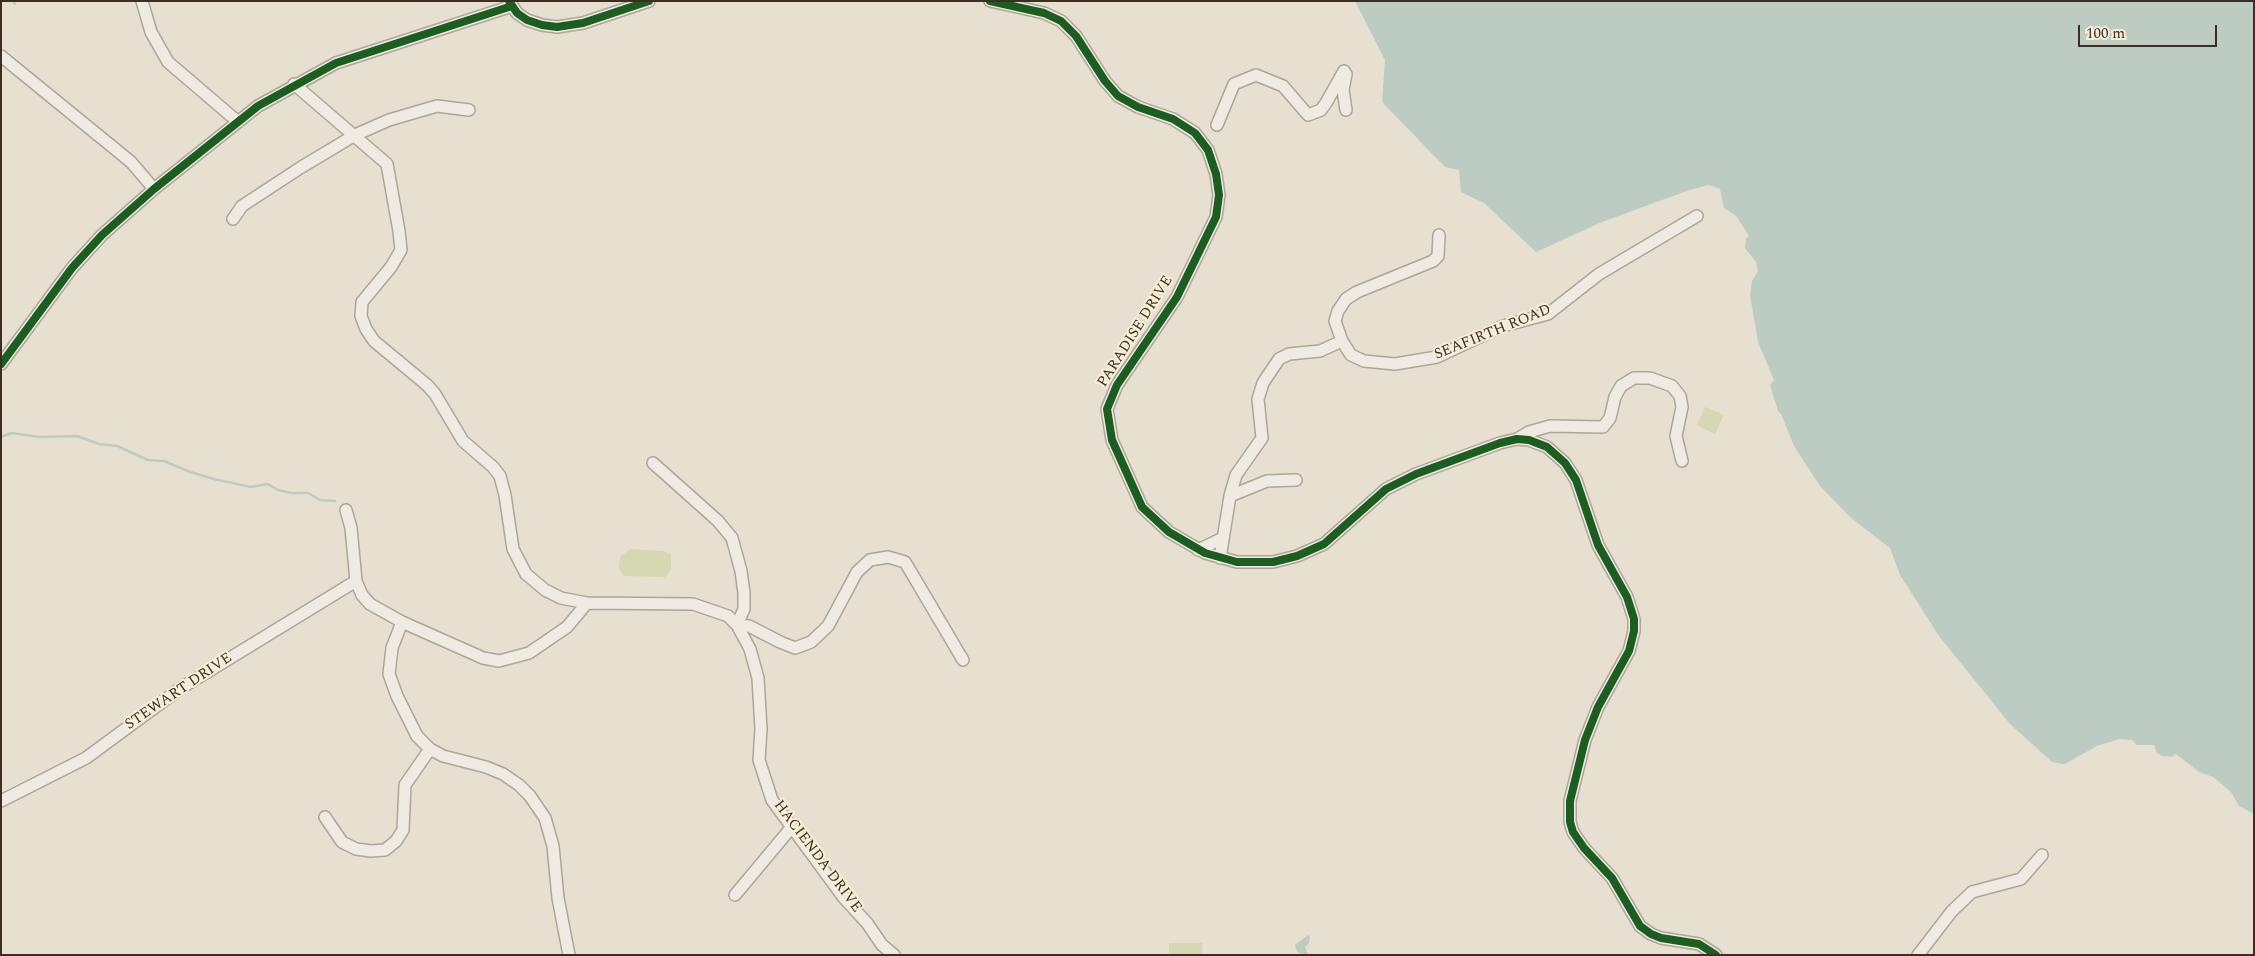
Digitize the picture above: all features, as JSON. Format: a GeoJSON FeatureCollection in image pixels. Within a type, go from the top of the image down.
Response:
{"type":"FeatureCollection","features":[{"type":"Feature","properties":{"kind":"street"},"geometry":{"type":"LineString","coordinates":[[142,1],[151,32],[168,62],[237,122]]}},
{"type":"Feature","properties":{"kind":"street"},"geometry":{"type":"LineString","coordinates":[[1,364],[82,257],[102,234],[237,122],[258,106],[294,84],[327,67],[355,56],[510,4],[520,16],[530,22],[545,26],[561,27],[592,21],[649,1]]}},
{"type":"Feature","properties":{"kind":"street","name":"PARADISE DRIVE"},"geometry":{"type":"LineString","coordinates":[[990,1],[1044,13],[1061,21],[1076,36],[1105,81],[1118,96],[1138,107],[1185,125],[1202,140],[1213,162],[1219,186],[1216,218],[1177,297],[1117,385],[1108,409],[1109,430],[1112,440],[1142,507],[1162,526],[1198,550],[1220,558],[1248,563],[1263,563],[1291,558],[1314,549],[1334,537],[1375,498],[1399,481],[1500,443],[1517,439],[1529,440],[1547,447],[1571,471],[1581,491],[1598,545],[1627,597],[1634,619],[1634,630],[1629,651],[1598,707],[1583,748],[1570,801],[1570,822],[1573,832],[1584,848],[1612,878],[1640,926],[1661,938],[1699,944],[1716,955]]}},
{"type":"Feature","properties":{"kind":"street"},"geometry":{"type":"LineString","coordinates":[[1,56],[131,162],[154,189]]}},
{"type":"Feature","properties":{"kind":"street"},"geometry":{"type":"LineString","coordinates":[[1217,126],[1234,84],[1256,75],[1283,86],[1308,115],[1321,110],[1344,71],[1346,74],[1343,90],[1346,110]]}},
{"type":"Feature","properties":{"kind":"street","name":"HACIENDA DRIVE"},"geometry":{"type":"LineString","coordinates":[[294,84],[387,164],[400,231],[401,250],[391,267],[362,302],[361,316],[366,329],[374,341],[436,394],[463,441],[493,467],[500,476],[505,495],[513,549],[526,574],[545,590],[561,598],[587,603],[693,604],[728,616],[737,625],[750,649],[758,678],[761,729],[760,760],[772,800],[846,900],[882,945],[894,955]]}},
{"type":"Feature","properties":{"kind":"street"},"geometry":{"type":"LineString","coordinates":[[232,219],[242,206],[355,135],[388,120],[437,106],[468,110]]}},
{"type":"Feature","properties":{"kind":"street","name":"SEAFIRTH ROAD"},"geometry":{"type":"LineString","coordinates":[[1342,341],[1351,355],[1364,361],[1395,364],[1437,357],[1503,326],[1548,314],[1599,274],[1697,216]]}},
{"type":"Feature","properties":{"kind":"street"},"geometry":{"type":"LineString","coordinates":[[1220,558],[1230,496],[1236,475],[1262,438],[1258,399],[1263,383],[1279,358],[1289,354],[1320,351],[1342,341],[1335,321],[1338,311],[1346,299],[1357,292],[1433,261],[1438,256],[1440,248],[1439,235]]}},
{"type":"Feature","properties":{"kind":"street"},"geometry":{"type":"LineString","coordinates":[[1517,439],[1529,432],[1550,426],[1603,427],[1610,418],[1615,397],[1621,386],[1634,378],[1650,378],[1672,386],[1680,396],[1682,407],[1676,436],[1682,461]]}},
{"type":"Feature","properties":{"kind":"street"},"geometry":{"type":"LineString","coordinates":[[653,462],[718,521],[732,538],[741,571],[744,593],[744,609],[737,625],[749,626],[795,648],[811,642],[828,626],[857,572],[870,560],[888,557],[906,562],[963,660]]}},
{"type":"Feature","properties":{"kind":"street"},"geometry":{"type":"LineString","coordinates":[[1230,496],[1268,481],[1296,480]]}},
{"type":"Feature","properties":{"kind":"street"},"geometry":{"type":"LineString","coordinates":[[346,510],[351,528],[356,581],[362,595],[370,604],[402,622],[484,658],[499,661],[529,653],[567,627],[587,603]]}},
{"type":"Feature","properties":{"kind":"street"},"geometry":{"type":"LineString","coordinates":[[1198,550],[1223,538]]}},
{"type":"Feature","properties":{"kind":"street","name":"STEWART DRIVE"},"geometry":{"type":"LineString","coordinates":[[1,801],[86,758],[181,688],[356,581]]}},
{"type":"Feature","properties":{"kind":"street"},"geometry":{"type":"LineString","coordinates":[[402,622],[390,657],[389,674],[397,696],[417,736],[430,750],[448,758],[486,767],[503,774],[519,785],[545,818],[553,846],[558,898],[569,955]]}},
{"type":"Feature","properties":{"kind":"street"},"geometry":{"type":"LineString","coordinates":[[325,817],[342,842],[356,849],[371,852],[385,850],[396,841],[403,830],[405,785],[430,750]]}},
{"type":"Feature","properties":{"kind":"street"},"geometry":{"type":"LineString","coordinates":[[735,895],[791,828]]}},
{"type":"Feature","properties":{"kind":"street"},"geometry":{"type":"LineString","coordinates":[[1918,955],[1952,911],[1972,892],[2021,879],[2042,855]]}},
{"type":"Feature","properties":{"kind":"green space"},"geometry":{"type":"Polygon","coordinates":[[[1705,407],[1724,415],[1715,434],[1697,425],[1705,407]]]}},
{"type":"Feature","properties":{"kind":"green space"},"geometry":{"type":"Polygon","coordinates":[[[630,549],[663,551],[671,554],[671,570],[665,577],[623,576],[619,569],[620,557],[630,549]]]}},
{"type":"Feature","properties":{"kind":"green space"},"geometry":{"type":"Polygon","coordinates":[[[1169,943],[1202,943],[1202,955],[1169,955],[1169,943]]]}},
{"type":"Feature","properties":{"kind":"shaded area"},"geometry":{"type":"Polygon","coordinates":[[[1355,1],[2254,1],[2254,814],[2239,806],[2231,792],[2213,777],[2199,772],[2176,754],[2171,757],[2162,756],[2157,753],[2154,745],[2137,745],[2132,740],[2119,739],[2097,746],[2062,764],[2052,762],[2010,724],[1939,636],[1900,575],[1890,548],[1850,517],[1820,486],[1794,446],[1778,411],[1770,385],[1774,380],[1758,342],[1750,295],[1752,281],[1758,271],[1756,262],[1745,248],[1746,239],[1749,236],[1736,216],[1724,208],[1720,189],[1708,185],[1684,192],[1602,222],[1536,252],[1484,203],[1461,192],[1459,170],[1445,167],[1382,102],[1385,60],[1355,1]]]}},
{"type":"Feature","properties":{"kind":"shaded area"},"geometry":{"type":"Polygon","coordinates":[[[1308,935],[1310,937],[1309,943],[1305,947],[1308,955],[1303,955],[1297,952],[1295,945],[1308,935]]]}},
{"type":"Feature","properties":{"kind":"waterway"},"geometry":{"type":"LineString","coordinates":[[1,437],[11,433],[40,437],[77,436],[99,444],[117,446],[148,460],[164,461],[190,472],[214,479],[251,487],[268,484],[278,490],[291,493],[308,493],[320,500],[335,501]]}},
{"type":"Feature","properties":{"kind":"cycle path"},"geometry":{"type":"LineString","coordinates":[[509,1],[517,13],[527,20],[557,27],[583,23],[649,1]]}},
{"type":"Feature","properties":{"kind":"cycle path"},"geometry":{"type":"LineString","coordinates":[[990,1],[1044,13],[1061,21],[1076,36],[1105,81],[1118,96],[1138,107],[1173,119],[1195,133],[1208,150],[1216,174],[1219,195],[1216,217],[1177,297],[1117,385],[1107,409],[1112,440],[1142,507],[1169,532],[1205,553],[1237,562],[1273,562],[1297,556],[1324,544],[1386,489],[1416,474],[1500,443],[1517,439],[1529,440],[1547,447],[1565,463],[1576,480],[1598,545],[1627,597],[1634,619],[1634,631],[1629,651],[1598,707],[1585,740],[1570,801],[1570,822],[1573,832],[1584,848],[1612,878],[1640,926],[1661,938],[1699,944],[1716,955]]}},
{"type":"Feature","properties":{"kind":"cycle path"},"geometry":{"type":"LineString","coordinates":[[1,364],[72,268],[102,235],[154,189],[258,106],[336,63],[512,6]]}}]}
